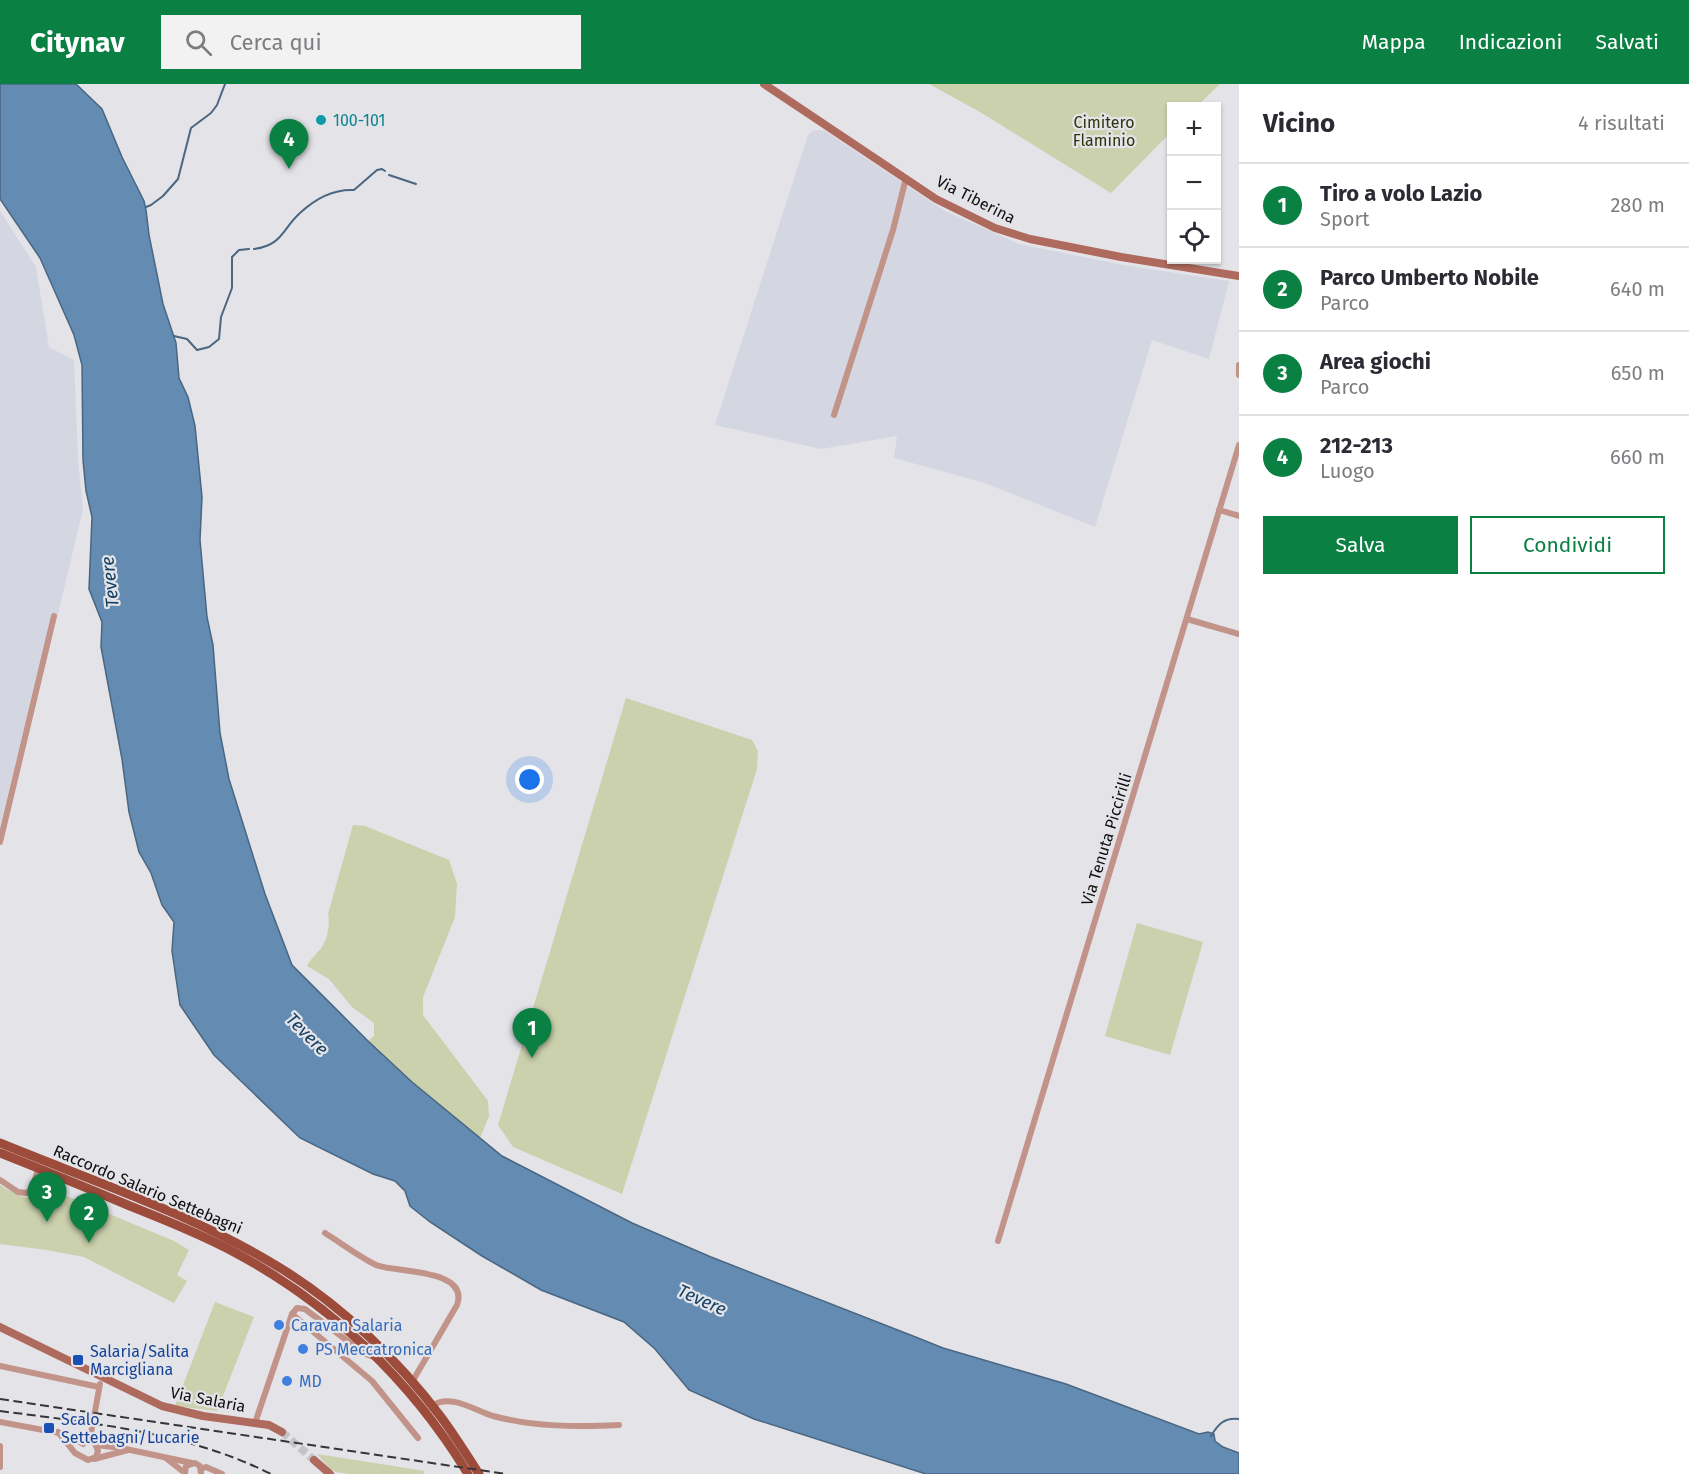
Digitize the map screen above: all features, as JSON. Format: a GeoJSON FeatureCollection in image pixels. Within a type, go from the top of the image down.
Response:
{"type":"FeatureCollection","features":[{"type":"Feature","properties":{"kind":"main road","name":"Via Tiberina"},"geometry":{"type":"LineString","coordinates":[[764,84],[956,210],[994,228],[1016,236],[1121,257],[1239,276]]}},
{"type":"Feature","properties":{"kind":"main road","name":"Raccordo Salario Settebagni"},"geometry":{"type":"LineString","coordinates":[[0,1143],[190,1221],[262,1257],[303,1283],[377,1345],[412,1382],[432,1406],[479,1474]]}},
{"type":"Feature","properties":{"kind":"main road","name":"Raccordo Salario Settebagni"},"geometry":{"type":"LineString","coordinates":[[0,1153],[187,1229],[242,1256],[282,1280],[325,1311],[396,1376],[427,1414],[468,1474]]}},
{"type":"Feature","properties":{"kind":"main road","name":"Via Salaria"},"geometry":{"type":"LineString","coordinates":[[0,1327],[101,1378],[167,1408],[203,1416],[271,1425],[282,1432]]}},
{"type":"Feature","properties":{"kind":"main road"},"geometry":{"type":"LineString","coordinates":[[314,1460],[330,1474]]}},
{"type":"Feature","properties":{"kind":"street"},"geometry":{"type":"LineString","coordinates":[[834,414],[893,230],[906,178]]}},
{"type":"Feature","properties":{"kind":"street"},"geometry":{"type":"LineString","coordinates":[[1239,365],[1239,375]]}},
{"type":"Feature","properties":{"kind":"street","name":"Via Tenuta Piccirilli"},"geometry":{"type":"LineString","coordinates":[[998,1241],[1239,445]]}},
{"type":"Feature","properties":{"kind":"street"},"geometry":{"type":"LineString","coordinates":[[1219,510],[1239,516]]}},
{"type":"Feature","properties":{"kind":"street"},"geometry":{"type":"LineString","coordinates":[[0,842],[54,616]]}},
{"type":"Feature","properties":{"kind":"street"},"geometry":{"type":"LineString","coordinates":[[1187,619],[1239,634]]}},
{"type":"Feature","properties":{"kind":"street"},"geometry":{"type":"LineString","coordinates":[[0,1180],[18,1192],[27,1192],[31,1190],[39,1168]]}},
{"type":"Feature","properties":{"kind":"street"},"geometry":{"type":"LineString","coordinates":[[325,1233],[375,1264],[427,1274],[445,1280],[456,1289],[459,1297],[457,1305],[412,1382]]}},
{"type":"Feature","properties":{"kind":"street"},"geometry":{"type":"LineString","coordinates":[[255,1423],[292,1314],[297,1308],[305,1309],[365,1354],[378,1358]]}},
{"type":"Feature","properties":{"kind":"street"},"geometry":{"type":"LineString","coordinates":[[292,1314],[372,1381],[418,1438]]}},
{"type":"Feature","properties":{"kind":"street"},"geometry":{"type":"LineString","coordinates":[[0,1366],[99,1387]]}},
{"type":"Feature","properties":{"kind":"street"},"geometry":{"type":"LineString","coordinates":[[93,1459],[97,1454],[90,1444],[91,1433],[101,1378]]}},
{"type":"Feature","properties":{"kind":"street"},"geometry":{"type":"LineString","coordinates":[[432,1406],[448,1400],[496,1416],[525,1421],[582,1427],[619,1425]]}},
{"type":"Feature","properties":{"kind":"street"},"geometry":{"type":"LineString","coordinates":[[0,1422],[58,1432],[90,1444],[198,1464],[201,1472],[206,1467],[222,1474]]}},
{"type":"Feature","properties":{"kind":"street"},"geometry":{"type":"LineString","coordinates":[[58,1432],[75,1454],[88,1460],[128,1450]]}},
{"type":"Feature","properties":{"kind":"street"},"geometry":{"type":"LineString","coordinates":[[80,1455],[80,1448],[90,1444]]}},
{"type":"Feature","properties":{"kind":"street"},"geometry":{"type":"LineString","coordinates":[[0,1446],[0,1467]]}},
{"type":"Feature","properties":{"kind":"street"},"geometry":{"type":"LineString","coordinates":[[164,1458],[185,1473],[186,1466],[192,1463]]}},
{"type":"Feature","properties":{"kind":"shaded area"},"geometry":{"type":"Polygon","coordinates":[[[819,130],[825,131],[945,211],[1019,244],[1123,265],[1229,281],[1209,359],[1152,340],[1095,527],[982,482],[894,458],[897,436],[821,449],[715,425],[808,135],[819,130]]]}},
{"type":"Feature","properties":{"kind":"shaded area"},"geometry":{"type":"Polygon","coordinates":[[[0,211],[36,267],[49,347],[74,360],[78,460],[83,509],[57,618],[51,617],[0,827],[0,211]]]}},
{"type":"Feature","properties":{"kind":"green space","name":"Cimitero Flaminio"},"geometry":{"type":"Polygon","coordinates":[[[929,84],[1220,84],[1201,102],[1167,102],[1167,136],[1111,193],[980,112],[929,84]]]}},
{"type":"Feature","properties":{"kind":"green space"},"geometry":{"type":"Polygon","coordinates":[[[626,698],[752,740],[758,751],[757,769],[622,1194],[513,1147],[498,1125],[626,698]]]}},
{"type":"Feature","properties":{"kind":"green space"},"geometry":{"type":"Polygon","coordinates":[[[353,825],[365,826],[449,860],[457,884],[455,917],[423,997],[423,1015],[488,1101],[489,1116],[480,1138],[412,1082],[368,1041],[374,1036],[374,1023],[352,1007],[329,979],[307,966],[327,937],[328,914],[353,825]]]}},
{"type":"Feature","properties":{"kind":"green space"},"geometry":{"type":"Polygon","coordinates":[[[1137,923],[1203,942],[1170,1055],[1105,1036],[1137,923]]]}},
{"type":"Feature","properties":{"kind":"green space"},"geometry":{"type":"Polygon","coordinates":[[[35,1183],[174,1241],[189,1250],[177,1275],[187,1281],[174,1303],[84,1257],[0,1244],[0,1185],[26,1198],[31,1195],[35,1183]]]}},
{"type":"Feature","properties":{"kind":"green space"},"geometry":{"type":"Polygon","coordinates":[[[215,1302],[254,1317],[217,1411],[175,1406],[215,1302]]]}},
{"type":"Feature","properties":{"kind":"green space"},"geometry":{"type":"Polygon","coordinates":[[[317,1454],[425,1471],[423,1474],[348,1474],[330,1469],[317,1454]]]}},
{"type":"Feature","properties":{"kind":"water","name":"Tevere"},"geometry":{"type":"Polygon","coordinates":[[[0,84],[76,84],[102,109],[144,201],[163,304],[176,343],[179,378],[188,397],[195,426],[202,497],[200,540],[207,617],[213,645],[220,733],[229,779],[265,894],[292,965],[412,1082],[502,1156],[632,1223],[711,1257],[943,1348],[1066,1384],[1199,1434],[1208,1432],[1214,1434],[1215,1441],[1239,1453],[1239,1474],[926,1474],[754,1419],[689,1390],[655,1349],[624,1322],[541,1290],[482,1256],[430,1222],[410,1206],[405,1191],[395,1181],[373,1174],[300,1138],[214,1055],[180,1005],[172,951],[174,922],[162,905],[151,873],[139,852],[129,812],[122,759],[101,647],[102,622],[89,589],[92,517],[86,491],[83,460],[82,365],[74,335],[40,258],[0,199],[0,84]]]}},
{"type":"Feature","properties":{"kind":"waterway"},"geometry":{"type":"LineString","coordinates":[[146,207],[163,196],[178,179],[191,128],[211,113],[217,105],[225,84]]}},
{"type":"Feature","properties":{"kind":"waterway"},"geometry":{"type":"LineString","coordinates":[[254,249],[277,240],[294,219],[312,203],[332,193],[354,190],[377,170],[385,171]]}},
{"type":"Feature","properties":{"kind":"waterway"},"geometry":{"type":"LineString","coordinates":[[389,175],[416,184]]}},
{"type":"Feature","properties":{"kind":"waterway"},"geometry":{"type":"LineString","coordinates":[[174,336],[187,339],[197,350],[209,347],[219,339],[221,317],[232,288],[232,257],[239,250],[249,249]]}},
{"type":"Feature","properties":{"kind":"waterway"},"geometry":{"type":"LineString","coordinates":[[1211,1436],[1222,1422],[1239,1419]]}},
{"type":"Feature","properties":{"kind":"tunnel"},"geometry":{"type":"LineString","coordinates":[[282,1432],[314,1460]]}},
{"type":"Feature","properties":{"kind":"railway"},"geometry":{"type":"LineString","coordinates":[[0,1399],[506,1474]]}},
{"type":"Feature","properties":{"kind":"railway"},"geometry":{"type":"LineString","coordinates":[[0,1411],[104,1425],[173,1439],[206,1448],[271,1474]]}},
{"type":"Feature","properties":{"kind":"place","name":"100-101"},"geometry":{"type":"Point","coordinates":[321,120]}},
{"type":"Feature","properties":{"kind":"place","name":"212-213"},"geometry":{"type":"Point","coordinates":[289,169]}},
{"type":"Feature","properties":{"kind":"place","name":"Tiro a volo Lazio"},"geometry":{"type":"Point","coordinates":[532,1058]}},
{"type":"Feature","properties":{"kind":"place","name":"Area giochi"},"geometry":{"type":"Point","coordinates":[47,1222]}},
{"type":"Feature","properties":{"kind":"place","name":"Parco Umberto Nobile"},"geometry":{"type":"Point","coordinates":[89,1243]}},
{"type":"Feature","properties":{"kind":"place","name":"Caravan Salaria"},"geometry":{"type":"Point","coordinates":[279,1325]}},
{"type":"Feature","properties":{"kind":"place","name":"PS Meccatronica"},"geometry":{"type":"Point","coordinates":[303,1349]}},
{"type":"Feature","properties":{"kind":"place","name":"Salaria/Salita Marcigliana"},"geometry":{"type":"Point","coordinates":[78,1360]}},
{"type":"Feature","properties":{"kind":"place","name":"MD"},"geometry":{"type":"Point","coordinates":[287,1381]}},
{"type":"Feature","properties":{"kind":"place","name":"Scalo Settebagni/Lucarie"},"geometry":{"type":"Point","coordinates":[49,1428]}}]}
